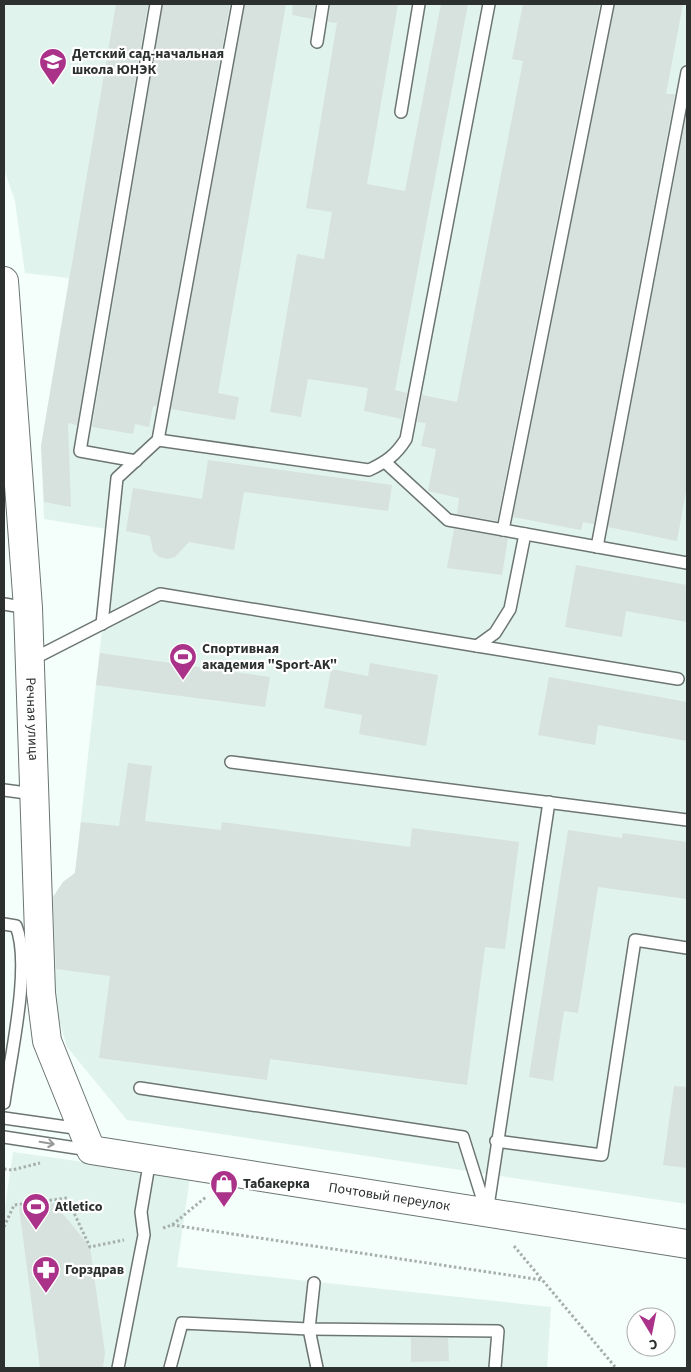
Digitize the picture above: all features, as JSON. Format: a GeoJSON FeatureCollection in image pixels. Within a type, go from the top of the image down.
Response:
{"type":"FeatureCollection","features":[{"type":"Feature","properties":{"kind":"street","name":"Речная улица"},"geometry":{"type":"LineString","coordinates":[[4,280],[16,606],[29,661],[41,993],[47,1041],[87,1140]]}},
{"type":"Feature","properties":{"kind":"street","name":"Почтовый переулок"},"geometry":{"type":"LineString","coordinates":[[87,1140],[150,1159],[687,1244]]}},
{"type":"Feature","properties":{"kind":"lane"},"geometry":{"type":"LineString","coordinates":[[136,461],[80,450],[156,4]]}},
{"type":"Feature","properties":{"kind":"lane"},"geometry":{"type":"LineString","coordinates":[[102,624],[117,478],[158,440],[238,4]]}},
{"type":"Feature","properties":{"kind":"lane"},"geometry":{"type":"LineString","coordinates":[[317,42],[324,4]]}},
{"type":"Feature","properties":{"kind":"lane"},"geometry":{"type":"LineString","coordinates":[[400,112],[419,4]]}},
{"type":"Feature","properties":{"kind":"lane"},"geometry":{"type":"LineString","coordinates":[[158,440],[369,470],[385,462],[398,452],[406,439],[489,4]]}},
{"type":"Feature","properties":{"kind":"lane"},"geometry":{"type":"LineString","coordinates":[[504,530],[608,4]]}},
{"type":"Feature","properties":{"kind":"lane"},"geometry":{"type":"LineString","coordinates":[[597,547],[687,72]]}},
{"type":"Feature","properties":{"kind":"lane"},"geometry":{"type":"LineString","coordinates":[[385,462],[448,520],[687,563]]}},
{"type":"Feature","properties":{"kind":"lane"},"geometry":{"type":"LineString","coordinates":[[476,646],[495,633],[510,609],[525,534]]}},
{"type":"Feature","properties":{"kind":"lane"},"geometry":{"type":"LineString","coordinates":[[29,661],[160,594],[678,678]]}},
{"type":"Feature","properties":{"kind":"lane"},"geometry":{"type":"LineString","coordinates":[[231,762],[687,820]]}},
{"type":"Feature","properties":{"kind":"lane"},"geometry":{"type":"LineString","coordinates":[[4,790],[34,794]]}},
{"type":"Feature","properties":{"kind":"lane"},"geometry":{"type":"LineString","coordinates":[[487,1213],[496,1140],[549,802]]}},
{"type":"Feature","properties":{"kind":"lane"},"geometry":{"type":"LineString","coordinates":[[4,924],[16,926],[20,936],[22,975],[5,1084],[4,1103]]}},
{"type":"Feature","properties":{"kind":"lane"},"geometry":{"type":"LineString","coordinates":[[496,1140],[602,1155],[635,940],[687,948]]}},
{"type":"Feature","properties":{"kind":"lane"},"geometry":{"type":"LineString","coordinates":[[140,1088],[463,1137],[487,1213]]}},
{"type":"Feature","properties":{"kind":"lane"},"geometry":{"type":"LineString","coordinates":[[4,1118],[87,1140]]}},
{"type":"Feature","properties":{"kind":"lane"},"geometry":{"type":"LineString","coordinates":[[4,1137],[87,1140]]}},
{"type":"Feature","properties":{"kind":"lane"},"geometry":{"type":"LineString","coordinates":[[118,1368],[144,1235],[141,1212],[150,1159]]}},
{"type":"Feature","properties":{"kind":"lane"},"geometry":{"type":"LineString","coordinates":[[314,1283],[309,1329],[317,1368]]}},
{"type":"Feature","properties":{"kind":"lane"},"geometry":{"type":"LineString","coordinates":[[170,1368],[182,1323],[309,1329],[498,1331],[495,1368]]}},
{"type":"Feature","properties":{"kind":"path"},"geometry":{"type":"LineString","coordinates":[[4,1169],[12,1170],[45,1162]]}},
{"type":"Feature","properties":{"kind":"path"},"geometry":{"type":"LineString","coordinates":[[4,1227],[14,1205],[67,1198],[90,1247]]}},
{"type":"Feature","properties":{"kind":"path"},"geometry":{"type":"LineString","coordinates":[[172,1225],[542,1280]]}},
{"type":"Feature","properties":{"kind":"path"},"geometry":{"type":"LineString","coordinates":[[510,1241],[616,1368]]}},
{"type":"Feature","properties":{"kind":"shaded area"},"geometry":{"type":"Polygon","coordinates":[[[4,4],[687,4],[687,1204],[127,1120],[67,1047],[44,968],[53,898],[63,882],[75,873],[113,530],[44,519],[41,446],[69,278],[25,273],[15,201],[4,169],[4,4]]]}},
{"type":"Feature","properties":{"kind":"shaded area"},"geometry":{"type":"Polygon","coordinates":[[[13,1152],[190,1177],[177,1267],[551,1307],[547,1368],[4,1368],[4,1214],[13,1152]]]}},
{"type":"Feature","properties":{"kind":"building"},"geometry":{"type":"Polygon","coordinates":[[[116,4],[148,4],[77,425],[68,423],[71,507],[44,502],[41,446],[116,4]]]}},
{"type":"Feature","properties":{"kind":"building"},"geometry":{"type":"Polygon","coordinates":[[[163,4],[230,4],[157,406],[153,406],[149,427],[135,424],[133,434],[92,427],[163,4]]]}},
{"type":"Feature","properties":{"kind":"building"},"geometry":{"type":"Polygon","coordinates":[[[245,4],[286,4],[218,393],[239,397],[235,420],[171,409],[245,4]]]}},
{"type":"Feature","properties":{"kind":"building"},"geometry":{"type":"Polygon","coordinates":[[[293,4],[315,4],[313,19],[292,15],[293,4]]]}},
{"type":"Feature","properties":{"kind":"building"},"geometry":{"type":"Polygon","coordinates":[[[330,4],[398,4],[367,184],[405,191],[441,4],[468,4],[395,390],[407,393],[402,419],[364,411],[368,388],[308,379],[301,417],[270,412],[297,254],[324,259],[332,212],[306,208],[337,23],[328,22],[330,4]]]}},
{"type":"Feature","properties":{"kind":"building"},"geometry":{"type":"Polygon","coordinates":[[[523,4],[600,4],[497,521],[457,514],[459,498],[428,491],[436,449],[421,446],[426,423],[417,422],[422,395],[457,402],[523,61],[512,59],[523,4]]]}},
{"type":"Feature","properties":{"kind":"building"},"geometry":{"type":"Polygon","coordinates":[[[615,4],[683,4],[666,94],[675,94],[594,524],[583,522],[581,530],[513,517],[615,4]]]}},
{"type":"Feature","properties":{"kind":"building"},"geometry":{"type":"Polygon","coordinates":[[[687,111],[687,486],[677,541],[608,527],[687,111]]]}},
{"type":"Feature","properties":{"kind":"building"},"geometry":{"type":"Polygon","coordinates":[[[208,460],[392,485],[388,511],[244,492],[234,550],[189,542],[175,557],[167,559],[159,557],[153,551],[150,536],[126,531],[133,488],[202,499],[208,460]]]}},
{"type":"Feature","properties":{"kind":"building"},"geometry":{"type":"Polygon","coordinates":[[[454,529],[508,538],[502,575],[447,568],[454,529]]]}},
{"type":"Feature","properties":{"kind":"building"},"geometry":{"type":"Polygon","coordinates":[[[576,565],[687,585],[687,622],[626,611],[622,637],[565,627],[576,565]]]}},
{"type":"Feature","properties":{"kind":"building","name":"Спортивная академия \"Sport-AK\""},"geometry":{"type":"Polygon","coordinates":[[[100,653],[270,677],[265,707],[96,685],[100,653]]]}},
{"type":"Feature","properties":{"kind":"building"},"geometry":{"type":"Polygon","coordinates":[[[370,663],[438,675],[426,746],[359,734],[362,715],[324,708],[331,669],[368,676],[370,663]]]}},
{"type":"Feature","properties":{"kind":"building"},"geometry":{"type":"Polygon","coordinates":[[[549,677],[687,702],[687,741],[598,725],[595,745],[538,735],[549,677]]]}},
{"type":"Feature","properties":{"kind":"building"},"geometry":{"type":"Polygon","coordinates":[[[128,763],[152,766],[145,821],[221,830],[222,822],[410,847],[412,828],[519,842],[505,949],[485,947],[467,1085],[270,1059],[267,1080],[99,1058],[110,976],[56,969],[53,897],[63,882],[75,873],[81,822],[119,826],[128,763]]]}},
{"type":"Feature","properties":{"kind":"building"},"geometry":{"type":"Polygon","coordinates":[[[568,830],[622,838],[623,833],[687,842],[687,899],[598,887],[578,1013],[564,1011],[553,1081],[529,1077],[568,830]]]}},
{"type":"Feature","properties":{"kind":"building"},"geometry":{"type":"Polygon","coordinates":[[[674,1086],[687,1087],[687,1168],[663,1165],[674,1086]]]}},
{"type":"Feature","properties":{"kind":"building"},"geometry":{"type":"Polygon","coordinates":[[[54,1203],[90,1247],[105,1353],[103,1368],[40,1368],[19,1207],[54,1203]]]}},
{"type":"Feature","properties":{"kind":"building"},"geometry":{"type":"Polygon","coordinates":[[[411,1338],[448,1338],[449,1361],[411,1362],[411,1338]]]}},
{"type":"Feature","properties":{"kind":"place","name":"Детский сад-начальная школа ЮНЭК"},"geometry":{"type":"Point","coordinates":[53,86]}},
{"type":"Feature","properties":{"kind":"place","name":"Спортивная академия \"Sport-AK\""},"geometry":{"type":"Point","coordinates":[183,681]}},
{"type":"Feature","properties":{"kind":"place","name":"Табакерка"},"geometry":{"type":"Point","coordinates":[224,1208]}},
{"type":"Feature","properties":{"kind":"place","name":"Atletico"},"geometry":{"type":"Point","coordinates":[36,1231]}},
{"type":"Feature","properties":{"kind":"place","name":"Горздрав"},"geometry":{"type":"Point","coordinates":[46,1294]}}]}
